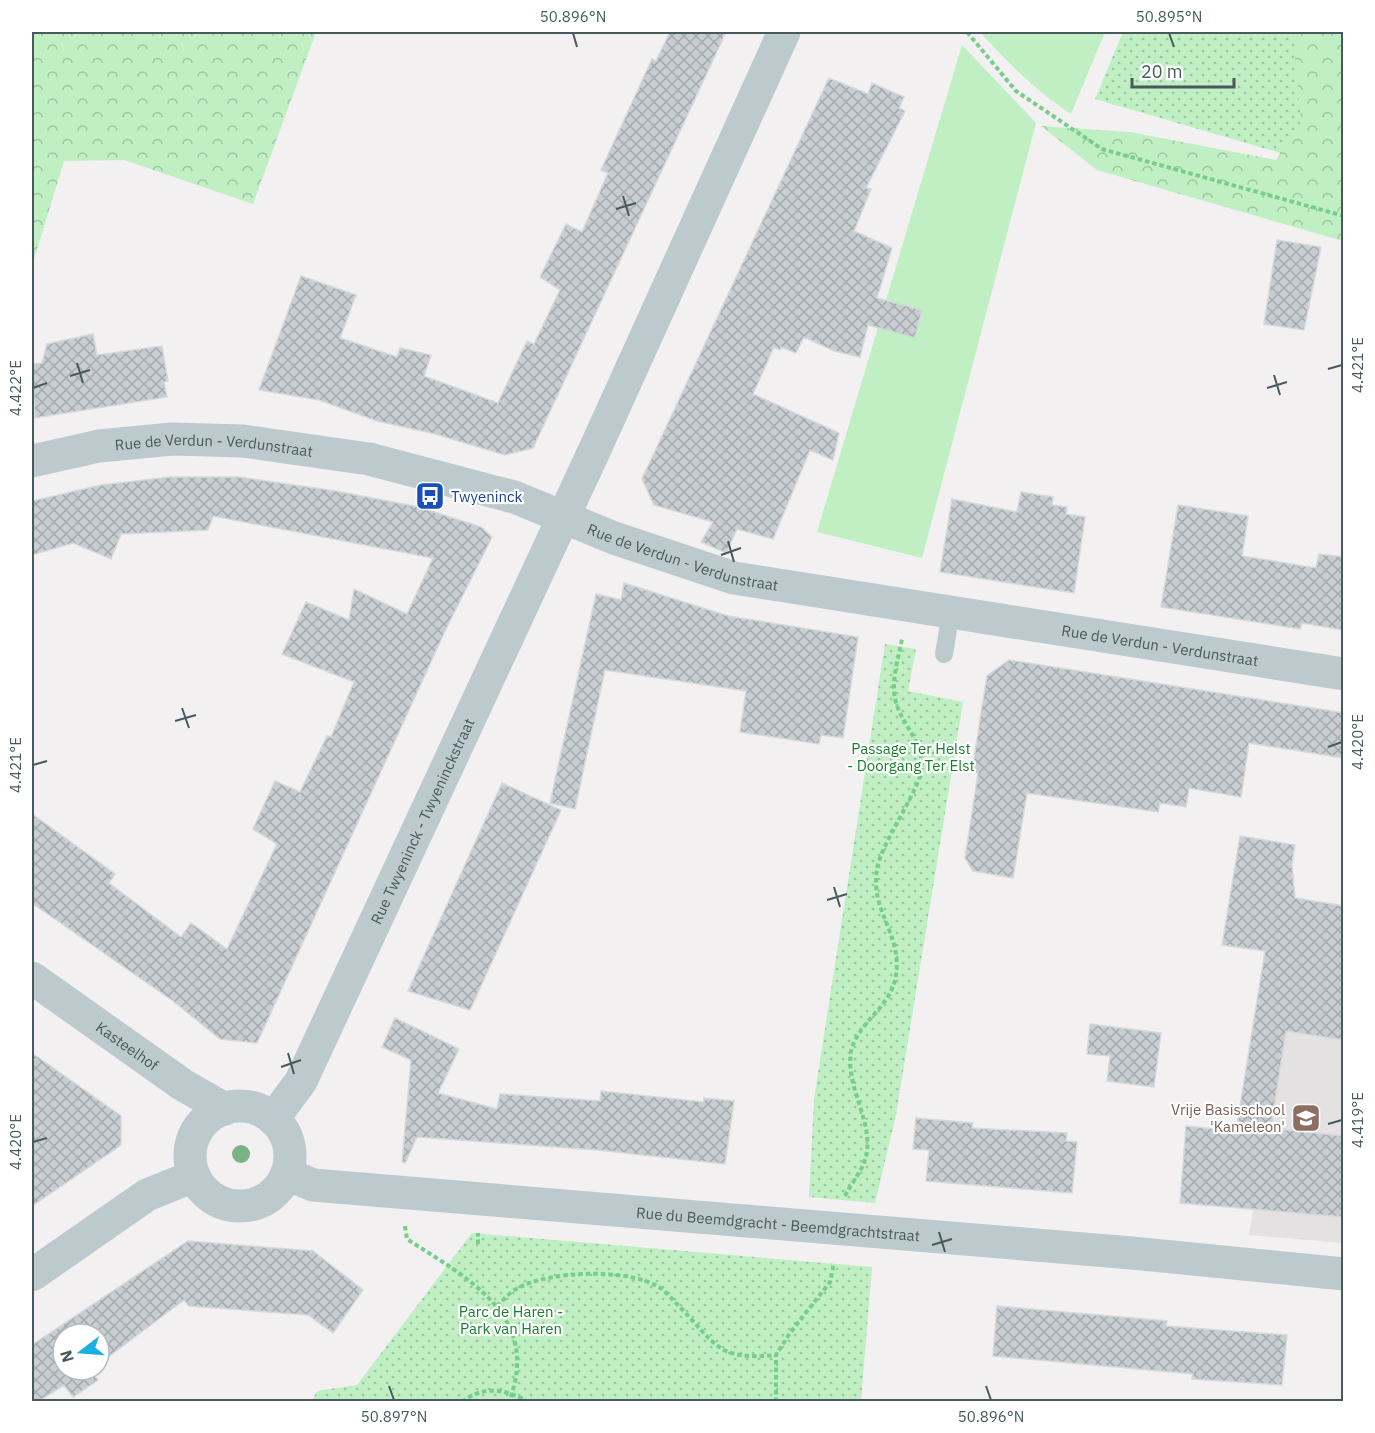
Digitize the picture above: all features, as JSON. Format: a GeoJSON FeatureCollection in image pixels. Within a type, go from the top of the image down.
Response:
{"type":"FeatureCollection","features":[{"type":"Feature","properties":{"kind":"street","name":"Rue Twyeninck - Twyeninckstraat"},"geometry":{"type":"LineString","coordinates":[[273,1119],[301,1081],[784,32]]}},
{"type":"Feature","properties":{"kind":"street","name":"Rue de Verdun - Verdunstraat"},"geometry":{"type":"LineString","coordinates":[[32,461],[99,446],[172,439],[243,441],[369,459],[514,497],[614,538],[734,578],[1344,674]]}},
{"type":"Feature","properties":{"kind":"street","name":"Kasteelhof"},"geometry":{"type":"LineString","coordinates":[[32,978],[183,1085],[225,1109]]}},
{"type":"Feature","properties":{"kind":"street"},"geometry":{"type":"LineString","coordinates":[[246,1106],[273,1119],[288,1143],[290,1162],[279,1189],[266,1200],[241,1206],[217,1201],[203,1190],[194,1176],[190,1159],[192,1143],[198,1128],[210,1116],[225,1109],[246,1106]]}},
{"type":"Feature","properties":{"kind":"street","name":"Rue du Beemdgracht - Beemdgrachtstraat"},"geometry":{"type":"LineString","coordinates":[[287,1174],[313,1185],[1132,1253],[1344,1274]]}},
{"type":"Feature","properties":{"kind":"street"},"geometry":{"type":"LineString","coordinates":[[32,1275],[147,1195],[194,1176]]}},
{"type":"Feature","properties":{"kind":"lane"},"geometry":{"type":"LineString","coordinates":[[944,654],[951,612]]}},
{"type":"Feature","properties":{"kind":"path"},"geometry":{"type":"LineString","coordinates":[[967,32],[1016,91],[1102,149],[1344,216]]}},
{"type":"Feature","properties":{"kind":"path"},"geometry":{"type":"LineString","coordinates":[[843,1200],[865,1159],[866,1130],[850,1078],[852,1051],[861,1031],[889,999],[896,975],[896,945],[875,894],[877,867],[922,766],[915,740],[902,719],[894,696],[902,635]]}},
{"type":"Feature","properties":{"kind":"path"},"geometry":{"type":"LineString","coordinates":[[404,1226],[407,1239],[462,1275],[497,1306],[508,1320],[514,1335],[517,1367],[513,1393],[509,1401]]}},
{"type":"Feature","properties":{"kind":"path"},"geometry":{"type":"LineString","coordinates":[[477,1244],[478,1228]]}},
{"type":"Feature","properties":{"kind":"path"},"geometry":{"type":"LineString","coordinates":[[776,1401],[776,1355],[790,1333],[830,1282],[835,1256]]}},
{"type":"Feature","properties":{"kind":"path"},"geometry":{"type":"LineString","coordinates":[[497,1306],[516,1288],[542,1278],[566,1274],[633,1279],[656,1286],[667,1294],[709,1339],[727,1354],[752,1358],[776,1355]]}},
{"type":"Feature","properties":{"kind":"path"},"geometry":{"type":"LineString","coordinates":[[462,1401],[480,1392],[496,1390],[513,1393],[528,1401]]}},
{"type":"Feature","properties":{"kind":"shaded area","name":"Vrije Basisschool 'Kameleon'"},"geometry":{"type":"Polygon","coordinates":[[[1259,988],[1343,1001],[1343,1243],[1249,1235],[1270,1108],[1240,1104],[1259,988]]]}},
{"type":"Feature","properties":{"kind":"green space"},"geometry":{"type":"Polygon","coordinates":[[[32,32],[316,32],[253,204],[124,160],[64,161],[32,266],[32,32]]]}},
{"type":"Feature","properties":{"kind":"green space"},"geometry":{"type":"Polygon","coordinates":[[[980,32],[1105,32],[1071,114],[1023,76],[980,32]]]}},
{"type":"Feature","properties":{"kind":"green space"},"geometry":{"type":"Polygon","coordinates":[[[1123,32],[1343,32],[1343,196],[1281,153],[1095,99],[1123,32]]]}},
{"type":"Feature","properties":{"kind":"green space"},"geometry":{"type":"Polygon","coordinates":[[[1300,32],[1343,32],[1343,241],[1097,170],[1041,126],[1130,132],[1276,160],[1301,122],[1294,48],[1300,32]]]}},
{"type":"Feature","properties":{"kind":"green space"},"geometry":{"type":"Polygon","coordinates":[[[962,45],[1036,123],[922,558],[817,532],[962,45]]]}},
{"type":"Feature","properties":{"kind":"green space","name":"Passage Ter Helst - Doorgang Ter Elst"},"geometry":{"type":"Polygon","coordinates":[[[885,644],[916,649],[908,691],[963,702],[896,1115],[875,1203],[809,1197],[814,1099],[885,644]]]}},
{"type":"Feature","properties":{"kind":"green space","name":"Parc de Haren - Park van Haren"},"geometry":{"type":"Polygon","coordinates":[[[472,1233],[872,1267],[861,1401],[312,1401],[317,1391],[357,1385],[472,1233]]]}},
{"type":"Feature","properties":{"kind":"building"},"geometry":{"type":"Polygon","coordinates":[[[670,32],[726,32],[533,448],[505,455],[435,434],[377,421],[319,400],[259,390],[301,276],[356,295],[340,338],[397,357],[400,348],[431,355],[424,376],[498,403],[527,341],[534,344],[560,290],[540,277],[566,224],[582,232],[608,173],[601,170],[652,59],[656,61],[670,32]]]}},
{"type":"Feature","properties":{"kind":"building"},"geometry":{"type":"Polygon","coordinates":[[[829,78],[868,94],[872,83],[904,97],[899,108],[905,111],[866,188],[871,189],[854,231],[892,248],[877,298],[922,310],[915,338],[868,325],[860,357],[834,351],[804,337],[796,353],[781,347],[780,350],[774,347],[753,394],[839,433],[833,460],[810,450],[773,539],[737,529],[726,553],[701,542],[713,522],[654,505],[642,479],[829,78]]]}},
{"type":"Feature","properties":{"kind":"building"},"geometry":{"type":"Polygon","coordinates":[[[1277,240],[1321,247],[1304,330],[1264,324],[1277,240]]]}},
{"type":"Feature","properties":{"kind":"building"},"geometry":{"type":"Polygon","coordinates":[[[93,334],[97,355],[162,346],[168,381],[164,382],[167,397],[35,418],[32,364],[42,363],[47,344],[93,334]]]}},
{"type":"Feature","properties":{"kind":"building"},"geometry":{"type":"Polygon","coordinates":[[[170,477],[239,477],[336,491],[419,507],[481,527],[492,537],[445,631],[257,1043],[220,1039],[173,1001],[32,903],[32,814],[115,874],[109,883],[181,937],[191,923],[227,949],[277,844],[253,829],[275,781],[300,792],[327,736],[331,737],[354,682],[282,654],[306,602],[349,620],[354,589],[407,614],[433,558],[213,516],[208,530],[121,534],[111,559],[73,543],[32,555],[32,501],[101,485],[170,477]]]}},
{"type":"Feature","properties":{"kind":"building"},"geometry":{"type":"Polygon","coordinates":[[[1021,492],[1053,497],[1052,505],[1067,507],[1066,514],[1085,517],[1074,593],[940,572],[952,499],[1017,512],[1021,492]]]}},
{"type":"Feature","properties":{"kind":"building"},"geometry":{"type":"Polygon","coordinates":[[[1178,505],[1248,516],[1242,556],[1316,568],[1319,554],[1344,557],[1344,630],[1302,623],[1300,629],[1161,607],[1178,505]]]}},
{"type":"Feature","properties":{"kind":"building"},"geometry":{"type":"Polygon","coordinates":[[[624,583],[728,616],[858,637],[843,738],[821,735],[819,744],[740,732],[746,691],[605,670],[575,809],[550,803],[596,594],[621,600],[624,583]]]}},
{"type":"Feature","properties":{"kind":"building"},"geometry":{"type":"Polygon","coordinates":[[[1009,660],[1344,713],[1344,758],[1249,743],[1241,797],[1189,788],[1186,807],[1160,803],[1158,812],[1027,793],[1013,878],[973,871],[965,858],[978,773],[972,772],[987,676],[1009,660]]]}},
{"type":"Feature","properties":{"kind":"building"},"geometry":{"type":"Polygon","coordinates":[[[502,783],[561,810],[470,1010],[408,991],[502,783]]]}},
{"type":"Feature","properties":{"kind":"building"},"geometry":{"type":"Polygon","coordinates":[[[1240,836],[1295,845],[1292,864],[1295,898],[1344,906],[1344,1040],[1286,1031],[1271,1128],[1344,1136],[1344,1217],[1180,1203],[1186,1126],[1236,1131],[1265,951],[1222,945],[1240,836]]]}},
{"type":"Feature","properties":{"kind":"building"},"geometry":{"type":"Polygon","coordinates":[[[395,1018],[459,1049],[438,1093],[497,1109],[500,1094],[600,1101],[601,1091],[704,1102],[704,1098],[734,1101],[725,1164],[597,1150],[417,1137],[405,1163],[402,1162],[411,1060],[382,1047],[395,1018]]]}},
{"type":"Feature","properties":{"kind":"building"},"geometry":{"type":"Polygon","coordinates":[[[1090,1024],[1161,1033],[1154,1087],[1107,1081],[1110,1056],[1087,1054],[1090,1024]]]}},
{"type":"Feature","properties":{"kind":"building"},"geometry":{"type":"Polygon","coordinates":[[[32,1053],[121,1116],[121,1145],[32,1206],[32,1053]]]}},
{"type":"Feature","properties":{"kind":"building"},"geometry":{"type":"Polygon","coordinates":[[[916,1118],[973,1123],[972,1128],[1067,1133],[1066,1141],[1077,1142],[1072,1193],[926,1181],[929,1150],[913,1149],[916,1118]]]}},
{"type":"Feature","properties":{"kind":"building"},"geometry":{"type":"Polygon","coordinates":[[[188,1241],[313,1251],[363,1290],[333,1333],[308,1315],[189,1306],[184,1300],[111,1355],[111,1322],[66,1322],[188,1241]]]}},
{"type":"Feature","properties":{"kind":"building"},"geometry":{"type":"Polygon","coordinates":[[[997,1306],[1167,1321],[1166,1326],[1287,1335],[1282,1385],[1192,1379],[1193,1374],[993,1356],[997,1306]]]}},
{"type":"Feature","properties":{"kind":"building"},"geometry":{"type":"Polygon","coordinates":[[[51,1332],[51,1382],[95,1382],[73,1397],[64,1385],[39,1401],[32,1401],[32,1345],[51,1332]]]}},
{"type":"Feature","properties":{"kind":"place","name":"Twyeninck"},"geometry":{"type":"Point","coordinates":[430,496]}},
{"type":"Feature","properties":{"kind":"place","name":"Vrije Basisschool 'Kameleon'"},"geometry":{"type":"Point","coordinates":[1306,1118]}}]}
